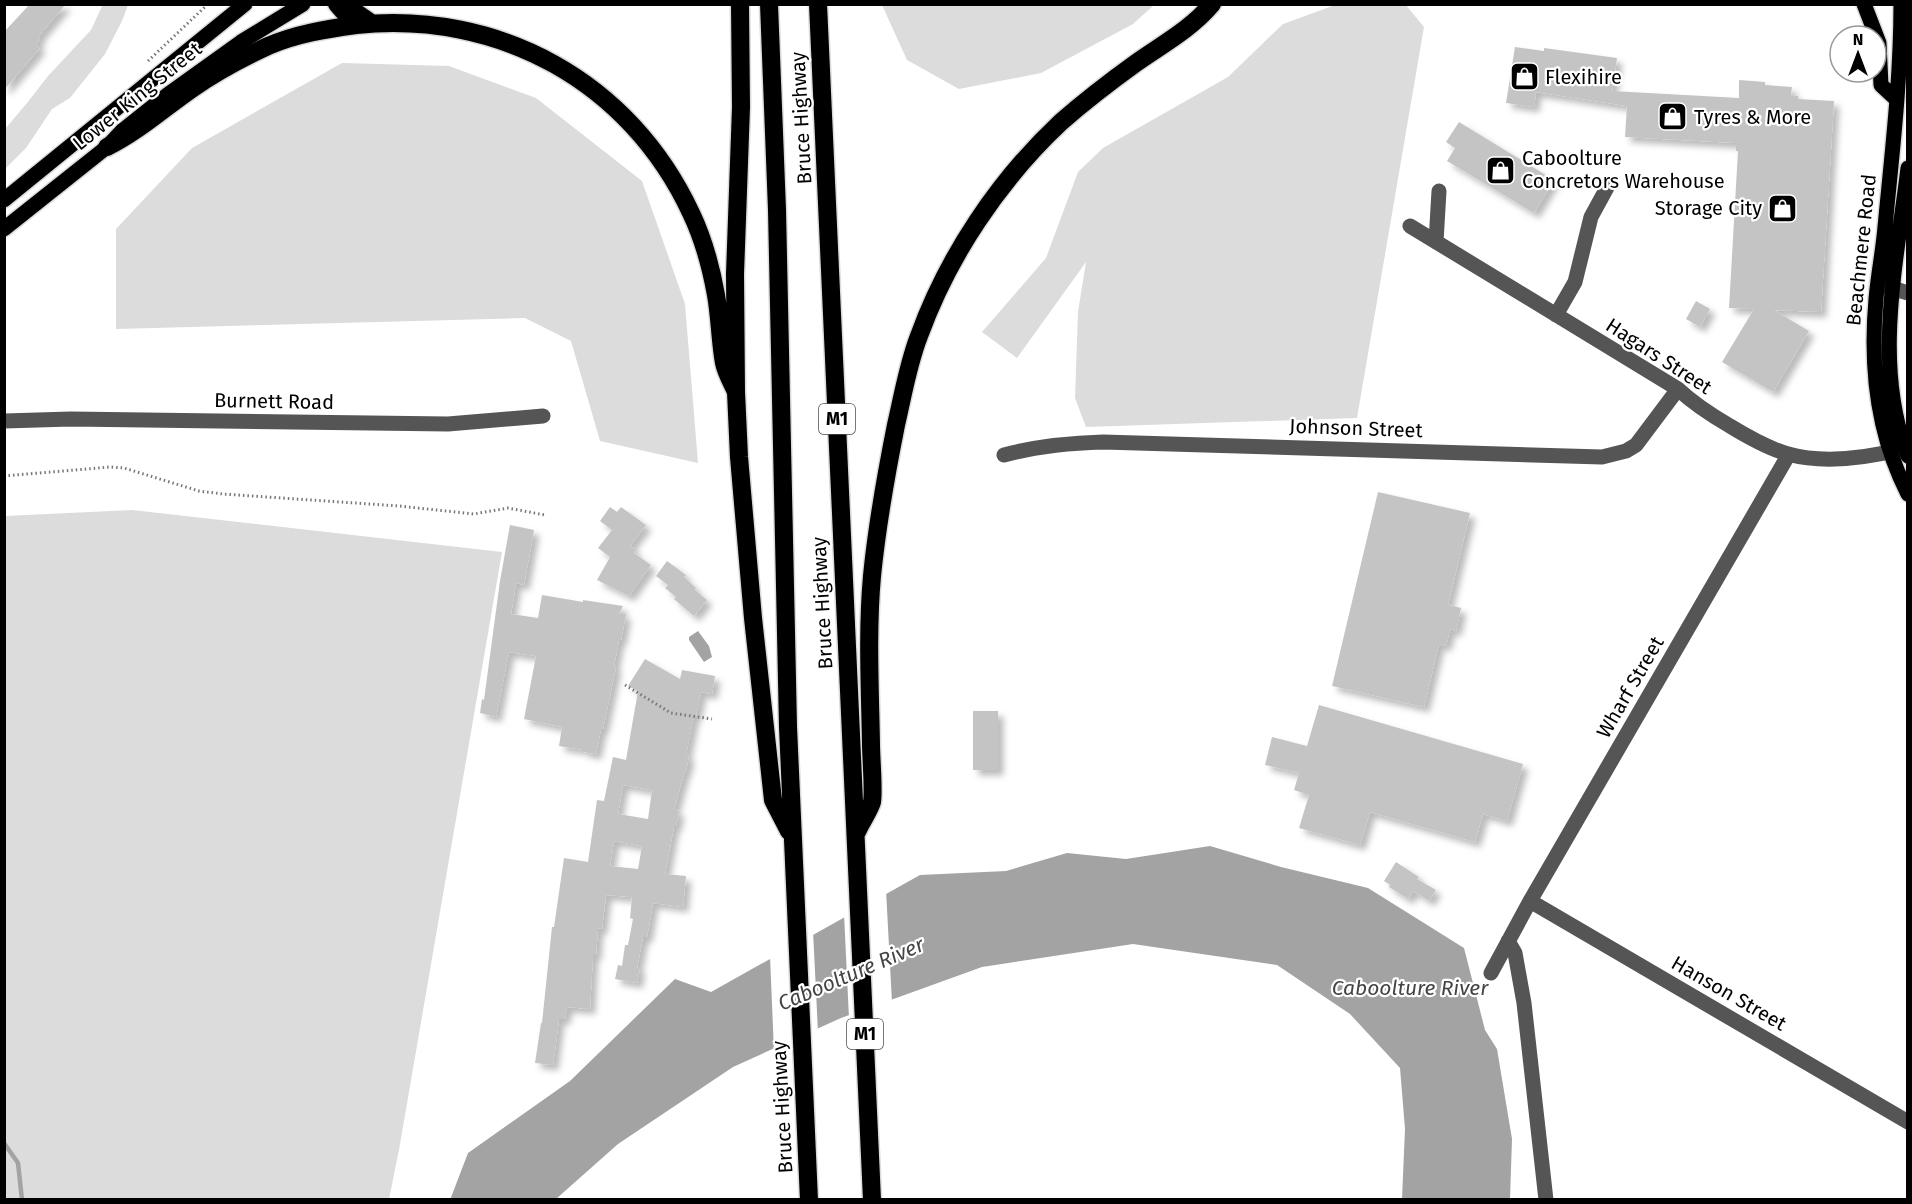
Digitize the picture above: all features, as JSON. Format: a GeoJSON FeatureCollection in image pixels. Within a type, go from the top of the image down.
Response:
{"type":"FeatureCollection","features":[{"type":"Feature","properties":{"kind":"highway"},"geometry":{"type":"LineString","coordinates":[[337,4],[343,11],[358,14],[372,24]]}},
{"type":"Feature","properties":{"kind":"highway"},"geometry":{"type":"LineString","coordinates":[[740,4],[741,107],[735,274],[736,392],[746,550],[773,800],[792,838]]}},
{"type":"Feature","properties":{"kind":"highway","name":"Bruce Highway"},"geometry":{"type":"LineString","coordinates":[[769,4],[777,210],[788,727],[809,1200]]}},
{"type":"Feature","properties":{"kind":"highway","name":"Bruce Highway"},"geometry":{"type":"LineString","coordinates":[[818,4],[872,1200]]}},
{"type":"Feature","properties":{"kind":"highway"},"geometry":{"type":"LineString","coordinates":[[856,833],[872,801],[870,637],[871,585],[876,529],[902,399],[918,338],[932,305],[955,258],[987,207],[1038,146],[1061,123],[1107,85],[1186,29],[1212,4]]}},
{"type":"Feature","properties":{"kind":"highway"},"geometry":{"type":"LineString","coordinates":[[107,147],[127,137],[193,88],[220,72],[267,47],[297,36],[372,24],[413,23],[449,27],[521,47],[550,61],[582,81],[620,112],[667,168],[701,235],[708,256],[717,297],[724,365],[736,392]]}},
{"type":"Feature","properties":{"kind":"main road","name":"Lower King Street"},"geometry":{"type":"LineString","coordinates":[[4,200],[245,4]]}},
{"type":"Feature","properties":{"kind":"main road","name":"Lower King Street"},"geometry":{"type":"LineString","coordinates":[[4,229],[182,84],[241,42],[303,4]]}},
{"type":"Feature","properties":{"kind":"main road"},"geometry":{"type":"LineString","coordinates":[[1864,4],[1879,43],[1881,85],[1896,99]]}},
{"type":"Feature","properties":{"kind":"main road","name":"Beachmere Road"},"geometry":{"type":"LineString","coordinates":[[1897,232],[1888,197],[1901,4]]}},
{"type":"Feature","properties":{"kind":"main road","name":"Beachmere Road"},"geometry":{"type":"LineString","coordinates":[[1908,168],[1906,201],[1897,232],[1893,288],[1874,324],[1875,367],[1880,413],[1901,452],[1908,494]]}},
{"type":"Feature","properties":{"kind":"street"},"geometry":{"type":"LineString","coordinates":[[1556,315],[1575,282],[1589,223],[1609,184]]}},
{"type":"Feature","properties":{"kind":"street"},"geometry":{"type":"LineString","coordinates":[[1436,242],[1439,191]]}},
{"type":"Feature","properties":{"kind":"street"},"geometry":{"type":"LineString","coordinates":[[1888,197],[1906,201]]}},
{"type":"Feature","properties":{"kind":"street","name":"Hagars Street"},"geometry":{"type":"LineString","coordinates":[[1410,226],[1678,389],[1697,406],[1750,438],[1789,454],[1810,458],[1830,459],[1901,452]]}},
{"type":"Feature","properties":{"kind":"street","name":"Johnson Street"},"geometry":{"type":"LineString","coordinates":[[1004,455],[1064,443],[1104,442],[1602,457],[1626,451],[1636,445],[1678,389]]}},
{"type":"Feature","properties":{"kind":"street","name":"Burnett Road"},"geometry":{"type":"LineString","coordinates":[[4,421],[71,419],[448,424],[543,416]]}},
{"type":"Feature","properties":{"kind":"street","name":"Wharf Street"},"geometry":{"type":"LineString","coordinates":[[1491,973],[1530,901],[1789,454]]}},
{"type":"Feature","properties":{"kind":"street","name":"Hanson Street"},"geometry":{"type":"LineString","coordinates":[[1530,901],[1908,1122]]}},
{"type":"Feature","properties":{"kind":"street"},"geometry":{"type":"LineString","coordinates":[[1508,941],[1515,953],[1522,993],[1546,1200]]}},
{"type":"Feature","properties":{"kind":"path"},"geometry":{"type":"LineString","coordinates":[[145,64],[208,4]]}},
{"type":"Feature","properties":{"kind":"path"},"geometry":{"type":"LineString","coordinates":[[4,476],[110,467],[124,468],[191,489],[223,494],[399,506],[474,514],[508,508],[545,515]]}},
{"type":"Feature","properties":{"kind":"path"},"geometry":{"type":"LineString","coordinates":[[624,685],[670,713],[712,719]]}},
{"type":"Feature","properties":{"kind":"shaded area"},"geometry":{"type":"Polygon","coordinates":[[[103,4],[128,5],[105,54],[70,98],[52,109],[26,148],[5,169],[5,129],[48,76],[91,30],[103,4]]]}},
{"type":"Feature","properties":{"kind":"shaded area"},"geometry":{"type":"Polygon","coordinates":[[[1405,4],[1424,27],[1357,418],[1086,427],[1075,398],[1078,312],[1086,262],[1017,358],[982,332],[1046,258],[1078,172],[1103,148],[1228,77],[1283,24],[1335,5],[1405,4]]]}},
{"type":"Feature","properties":{"kind":"shaded area"},"geometry":{"type":"Polygon","coordinates":[[[882,5],[1154,5],[1133,24],[1041,73],[959,89],[907,60],[882,5]]]}},
{"type":"Feature","properties":{"kind":"shaded area"},"geometry":{"type":"Polygon","coordinates":[[[342,63],[449,66],[536,98],[642,181],[685,304],[698,463],[600,441],[571,341],[525,318],[116,329],[116,229],[192,148],[342,63]]]}},
{"type":"Feature","properties":{"kind":"shaded area"},"geometry":{"type":"Polygon","coordinates":[[[132,510],[502,552],[389,1199],[5,1199],[5,516],[132,510]]]}},
{"type":"Feature","properties":{"kind":"water"},"geometry":{"type":"Polygon","coordinates":[[[698,631],[709,646],[712,657],[704,662],[689,640],[689,637],[698,631]]]}},
{"type":"Feature","properties":{"kind":"water","name":"Caboolture River"},"geometry":{"type":"Polygon","coordinates":[[[1210,846],[1281,867],[1368,888],[1464,948],[1485,1030],[1497,1049],[1512,1139],[1510,1199],[1402,1199],[1405,1129],[1400,1068],[1350,1014],[1277,965],[1133,944],[982,967],[841,1018],[733,1067],[618,1144],[556,1199],[450,1200],[468,1153],[570,1081],[675,979],[711,992],[920,875],[1006,871],[1067,853],[1126,859],[1210,846]]]}},
{"type":"Feature","properties":{"kind":"pier"},"geometry":{"type":"Polygon","coordinates":[[[886,890],[892,1003],[849,1018],[844,914],[886,890]]]}},
{"type":"Feature","properties":{"kind":"pier"},"geometry":{"type":"Polygon","coordinates":[[[813,931],[818,1032],[774,1052],[770,956],[813,931]]]}},
{"type":"Feature","properties":{"kind":"building"},"geometry":{"type":"Polygon","coordinates":[[[30,4],[66,4],[38,37],[40,39],[36,44],[40,48],[4,90],[4,32],[30,4]]]}},
{"type":"Feature","properties":{"kind":"building"},"geometry":{"type":"Polygon","coordinates":[[[1515,47],[1544,51],[1544,48],[1617,58],[1612,91],[1739,98],[1739,80],[1792,87],[1791,95],[1798,96],[1798,99],[1834,101],[1821,312],[1774,310],[1809,331],[1773,392],[1722,362],[1754,309],[1729,308],[1738,151],[1736,151],[1736,143],[1625,137],[1627,106],[1536,92],[1534,107],[1506,103],[1515,47]]]}},
{"type":"Feature","properties":{"kind":"building"},"geometry":{"type":"Polygon","coordinates":[[[1459,122],[1554,180],[1534,213],[1447,161],[1455,148],[1446,142],[1459,122]]]}},
{"type":"Feature","properties":{"kind":"building"},"geometry":{"type":"Polygon","coordinates":[[[1696,301],[1710,309],[1700,327],[1686,319],[1696,301]]]}},
{"type":"Feature","properties":{"kind":"building"},"geometry":{"type":"Polygon","coordinates":[[[1378,492],[1470,513],[1448,605],[1461,608],[1456,631],[1450,629],[1446,646],[1439,644],[1424,707],[1332,686],[1378,492]]]}},
{"type":"Feature","properties":{"kind":"building"},"geometry":{"type":"Polygon","coordinates":[[[610,507],[617,512],[621,507],[646,525],[630,546],[635,549],[634,553],[651,565],[629,596],[597,580],[610,557],[598,548],[612,530],[600,521],[610,507]]]}},
{"type":"Feature","properties":{"kind":"building"},"geometry":{"type":"Polygon","coordinates":[[[510,525],[534,530],[524,585],[516,583],[511,614],[538,618],[542,595],[623,606],[619,614],[626,614],[596,754],[559,746],[562,727],[524,719],[536,656],[509,652],[496,717],[480,713],[482,699],[484,700],[510,525]]]}},
{"type":"Feature","properties":{"kind":"building"},"geometry":{"type":"Polygon","coordinates":[[[667,561],[686,575],[684,577],[707,600],[694,616],[674,599],[676,597],[665,588],[668,585],[656,576],[667,561]]]}},
{"type":"Feature","properties":{"kind":"building"},"geometry":{"type":"Polygon","coordinates":[[[645,659],[680,679],[682,670],[715,676],[712,694],[701,692],[696,716],[694,715],[686,755],[689,756],[686,771],[674,810],[679,811],[665,874],[686,876],[683,907],[653,903],[647,937],[643,937],[637,968],[640,968],[637,983],[615,979],[618,965],[622,966],[625,945],[628,945],[633,919],[630,918],[632,897],[606,895],[602,929],[598,928],[596,955],[593,955],[590,1009],[567,1007],[565,1019],[559,1019],[553,1065],[535,1063],[542,1023],[552,927],[554,927],[564,858],[588,862],[597,800],[604,801],[613,757],[626,760],[638,691],[628,686],[645,659]],[[623,785],[618,814],[648,819],[652,790],[623,785]],[[614,841],[610,866],[638,869],[642,846],[614,841]]]}},
{"type":"Feature","properties":{"kind":"building"},"geometry":{"type":"Polygon","coordinates":[[[1319,705],[1523,764],[1507,821],[1483,814],[1475,842],[1370,812],[1360,845],[1299,828],[1309,795],[1294,790],[1299,773],[1265,765],[1272,737],[1307,746],[1319,705]]]}},
{"type":"Feature","properties":{"kind":"building"},"geometry":{"type":"Polygon","coordinates":[[[973,711],[998,711],[998,770],[973,770],[973,711]]]}},
{"type":"Feature","properties":{"kind":"building"},"geometry":{"type":"Polygon","coordinates":[[[1396,862],[1419,877],[1417,879],[1436,890],[1429,901],[1413,891],[1408,899],[1389,887],[1390,885],[1384,881],[1396,862]]]}},
{"type":"Feature","properties":{"kind":"waterway"},"geometry":{"type":"LineString","coordinates":[[4,1143],[18,1163],[22,1200]]}},
{"type":"Feature","properties":{"kind":"place","name":"Flexihire"},"geometry":{"type":"Point","coordinates":[1524,77]}},
{"type":"Feature","properties":{"kind":"place","name":"Tyres & More"},"geometry":{"type":"Point","coordinates":[1673,117]}},
{"type":"Feature","properties":{"kind":"place","name":"Caboolture Concretors Warehouse"},"geometry":{"type":"Point","coordinates":[1501,170]}},
{"type":"Feature","properties":{"kind":"place","name":"Storage City"},"geometry":{"type":"Point","coordinates":[1783,208]}}]}
